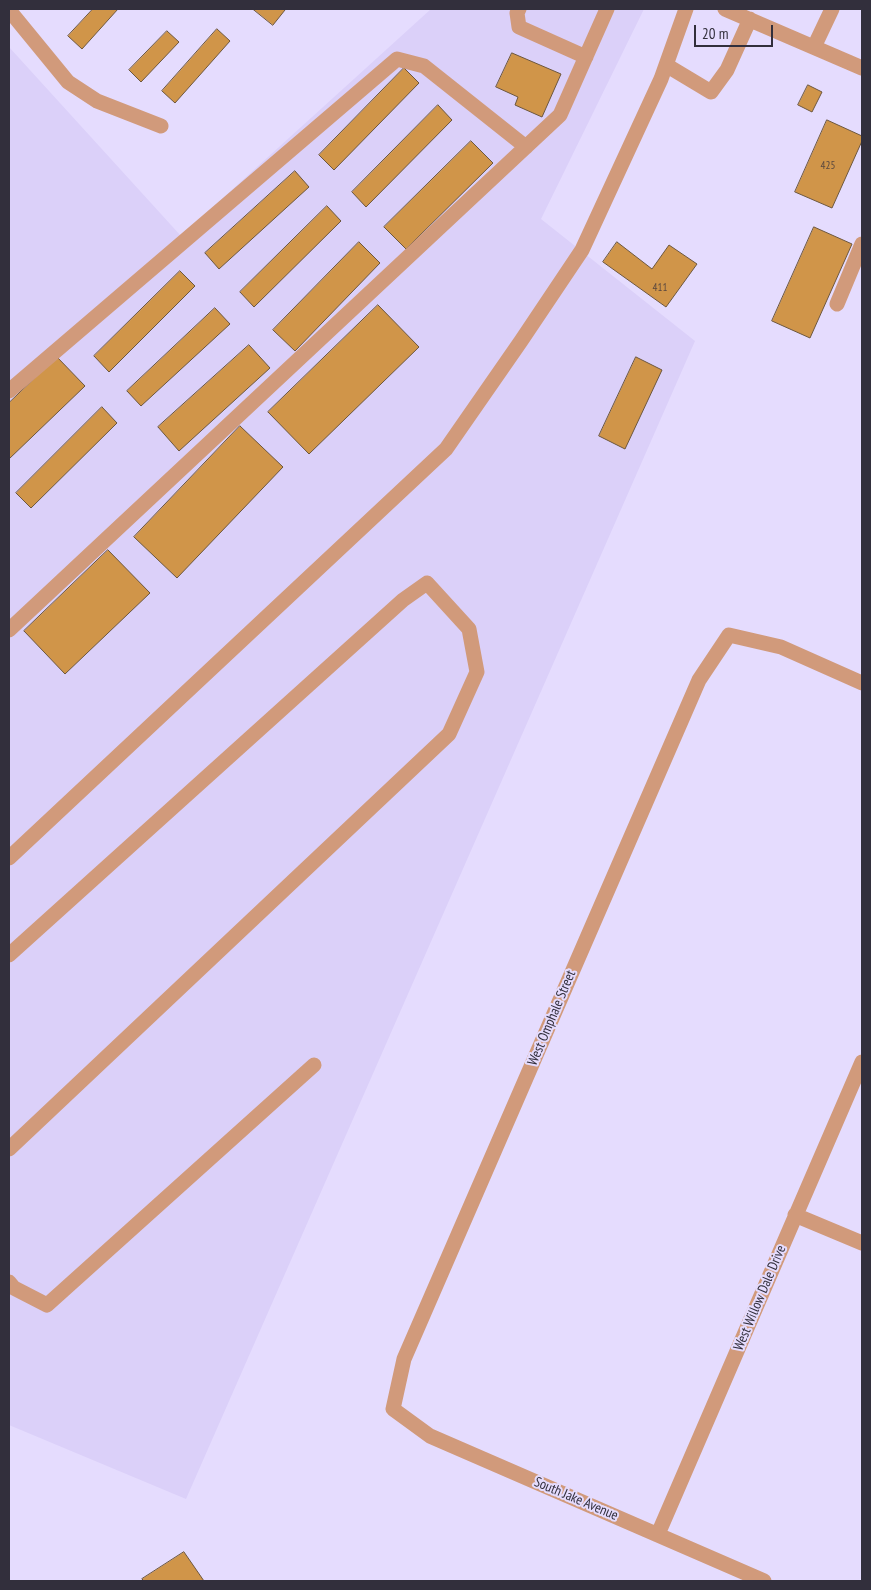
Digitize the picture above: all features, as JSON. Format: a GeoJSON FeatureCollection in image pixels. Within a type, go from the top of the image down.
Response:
{"type":"FeatureCollection","features":[{"type":"Feature","properties":{"kind":"street"},"geometry":{"type":"LineString","coordinates":[[519,9],[517,13],[519,27],[586,57]]}},
{"type":"Feature","properties":{"kind":"street"},"geometry":{"type":"LineString","coordinates":[[9,630],[560,115],[607,9]]}},
{"type":"Feature","properties":{"kind":"street"},"geometry":{"type":"LineString","coordinates":[[9,858],[446,450],[582,250],[657,88],[686,9]]}},
{"type":"Feature","properties":{"kind":"street"},"geometry":{"type":"LineString","coordinates":[[725,9],[861,66]]}},
{"type":"Feature","properties":{"kind":"street"},"geometry":{"type":"LineString","coordinates":[[814,47],[832,9]]}},
{"type":"Feature","properties":{"kind":"street"},"geometry":{"type":"LineString","coordinates":[[9,10],[68,82],[97,100],[161,126]]}},
{"type":"Feature","properties":{"kind":"street"},"geometry":{"type":"LineString","coordinates":[[666,65],[711,92],[728,70],[750,19]]}},
{"type":"Feature","properties":{"kind":"street"},"geometry":{"type":"LineString","coordinates":[[9,391],[397,59],[424,66],[526,147]]}},
{"type":"Feature","properties":{"kind":"street"},"geometry":{"type":"LineString","coordinates":[[837,304],[862,244]]}},
{"type":"Feature","properties":{"kind":"street"},"geometry":{"type":"LineString","coordinates":[[9,955],[403,600],[427,583],[469,629],[477,672],[449,734],[9,1148]]}},
{"type":"Feature","properties":{"kind":"street","name":"West Omphale Street"},"geometry":{"type":"LineString","coordinates":[[393,1409],[404,1360],[699,680],[729,635],[781,647],[862,683]]}},
{"type":"Feature","properties":{"kind":"street","name":"West Willow Dale Drive"},"geometry":{"type":"LineString","coordinates":[[658,1534],[862,1062]]}},
{"type":"Feature","properties":{"kind":"street"},"geometry":{"type":"LineString","coordinates":[[9,1282],[14,1288],[47,1305],[314,1065]]}},
{"type":"Feature","properties":{"kind":"street"},"geometry":{"type":"LineString","coordinates":[[795,1215],[862,1243]]}},
{"type":"Feature","properties":{"kind":"street","name":"South Jake Avenue"},"geometry":{"type":"LineString","coordinates":[[393,1409],[430,1436],[764,1581]]}},
{"type":"Feature","properties":{"kind":"shaded area"},"geometry":{"type":"Polygon","coordinates":[[[431,9],[644,9],[541,219],[695,341],[186,1499],[9,1425],[9,47],[181,236],[431,9]]]}},
{"type":"Feature","properties":{"kind":"building"},"geometry":{"type":"Polygon","coordinates":[[[93,9],[118,9],[82,49],[68,36],[93,9]]]}},
{"type":"Feature","properties":{"kind":"building"},"geometry":{"type":"Polygon","coordinates":[[[253,9],[283,9],[285,10],[273,25],[253,9]]]}},
{"type":"Feature","properties":{"kind":"building"},"geometry":{"type":"Polygon","coordinates":[[[217,29],[230,41],[175,103],[162,91],[217,29]]]}},
{"type":"Feature","properties":{"kind":"building"},"geometry":{"type":"Polygon","coordinates":[[[167,31],[179,42],[141,82],[129,70],[167,31]]]}},
{"type":"Feature","properties":{"kind":"building"},"geometry":{"type":"Polygon","coordinates":[[[512,53],[561,74],[542,117],[515,105],[518,97],[496,87],[512,53]]]}},
{"type":"Feature","properties":{"kind":"building"},"geometry":{"type":"Polygon","coordinates":[[[404,68],[419,83],[334,170],[319,155],[404,68]]]}},
{"type":"Feature","properties":{"kind":"building"},"geometry":{"type":"Polygon","coordinates":[[[808,85],[822,92],[812,112],[798,105],[808,85]]]}},
{"type":"Feature","properties":{"kind":"building"},"geometry":{"type":"Polygon","coordinates":[[[438,105],[452,120],[366,207],[352,192],[438,105]]]}},
{"type":"Feature","properties":{"kind":"building"},"geometry":{"type":"Polygon","coordinates":[[[827,120],[862,136],[862,141],[832,208],[795,192],[827,120]]]}},
{"type":"Feature","properties":{"kind":"building"},"geometry":{"type":"Polygon","coordinates":[[[471,141],[493,163],[406,249],[384,227],[471,141]]]}},
{"type":"Feature","properties":{"kind":"building"},"geometry":{"type":"Polygon","coordinates":[[[295,171],[309,187],[219,269],[205,253],[295,171]]]}},
{"type":"Feature","properties":{"kind":"building"},"geometry":{"type":"Polygon","coordinates":[[[327,206],[341,221],[254,307],[240,292],[327,206]]]}},
{"type":"Feature","properties":{"kind":"building"},"geometry":{"type":"Polygon","coordinates":[[[814,227],[852,244],[810,338],[772,321],[814,227]]]}},
{"type":"Feature","properties":{"kind":"building"},"geometry":{"type":"Polygon","coordinates":[[[359,242],[380,263],[295,351],[273,330],[359,242]]]}},
{"type":"Feature","properties":{"kind":"building"},"geometry":{"type":"Polygon","coordinates":[[[617,242],[652,269],[669,245],[697,264],[666,307],[603,262],[617,242]]]}},
{"type":"Feature","properties":{"kind":"building"},"geometry":{"type":"Polygon","coordinates":[[[180,271],[195,286],[109,372],[94,356],[180,271]]]}},
{"type":"Feature","properties":{"kind":"building"},"geometry":{"type":"Polygon","coordinates":[[[378,305],[419,347],[309,454],[268,412],[378,305]]]}},
{"type":"Feature","properties":{"kind":"building"},"geometry":{"type":"Polygon","coordinates":[[[215,308],[230,324],[141,406],[127,391],[215,308]]]}},
{"type":"Feature","properties":{"kind":"building"},"geometry":{"type":"Polygon","coordinates":[[[249,345],[270,368],[179,451],[158,427],[249,345]]]}},
{"type":"Feature","properties":{"kind":"building"},"geometry":{"type":"Polygon","coordinates":[[[57,357],[85,386],[9,459],[9,403],[57,357]]]}},
{"type":"Feature","properties":{"kind":"building"},"geometry":{"type":"Polygon","coordinates":[[[636,357],[662,370],[625,449],[599,436],[636,357]]]}},
{"type":"Feature","properties":{"kind":"building"},"geometry":{"type":"Polygon","coordinates":[[[102,407],[117,423],[31,508],[16,493],[102,407]]]}},
{"type":"Feature","properties":{"kind":"building"},"geometry":{"type":"Polygon","coordinates":[[[240,426],[283,467],[177,578],[134,537],[240,426]]]}},
{"type":"Feature","properties":{"kind":"building"},"geometry":{"type":"Polygon","coordinates":[[[108,550],[150,593],[65,674],[24,631],[108,550]]]}},
{"type":"Feature","properties":{"kind":"building"},"geometry":{"type":"Polygon","coordinates":[[[184,1552],[204,1581],[144,1581],[142,1579],[184,1552]]]}}]}
